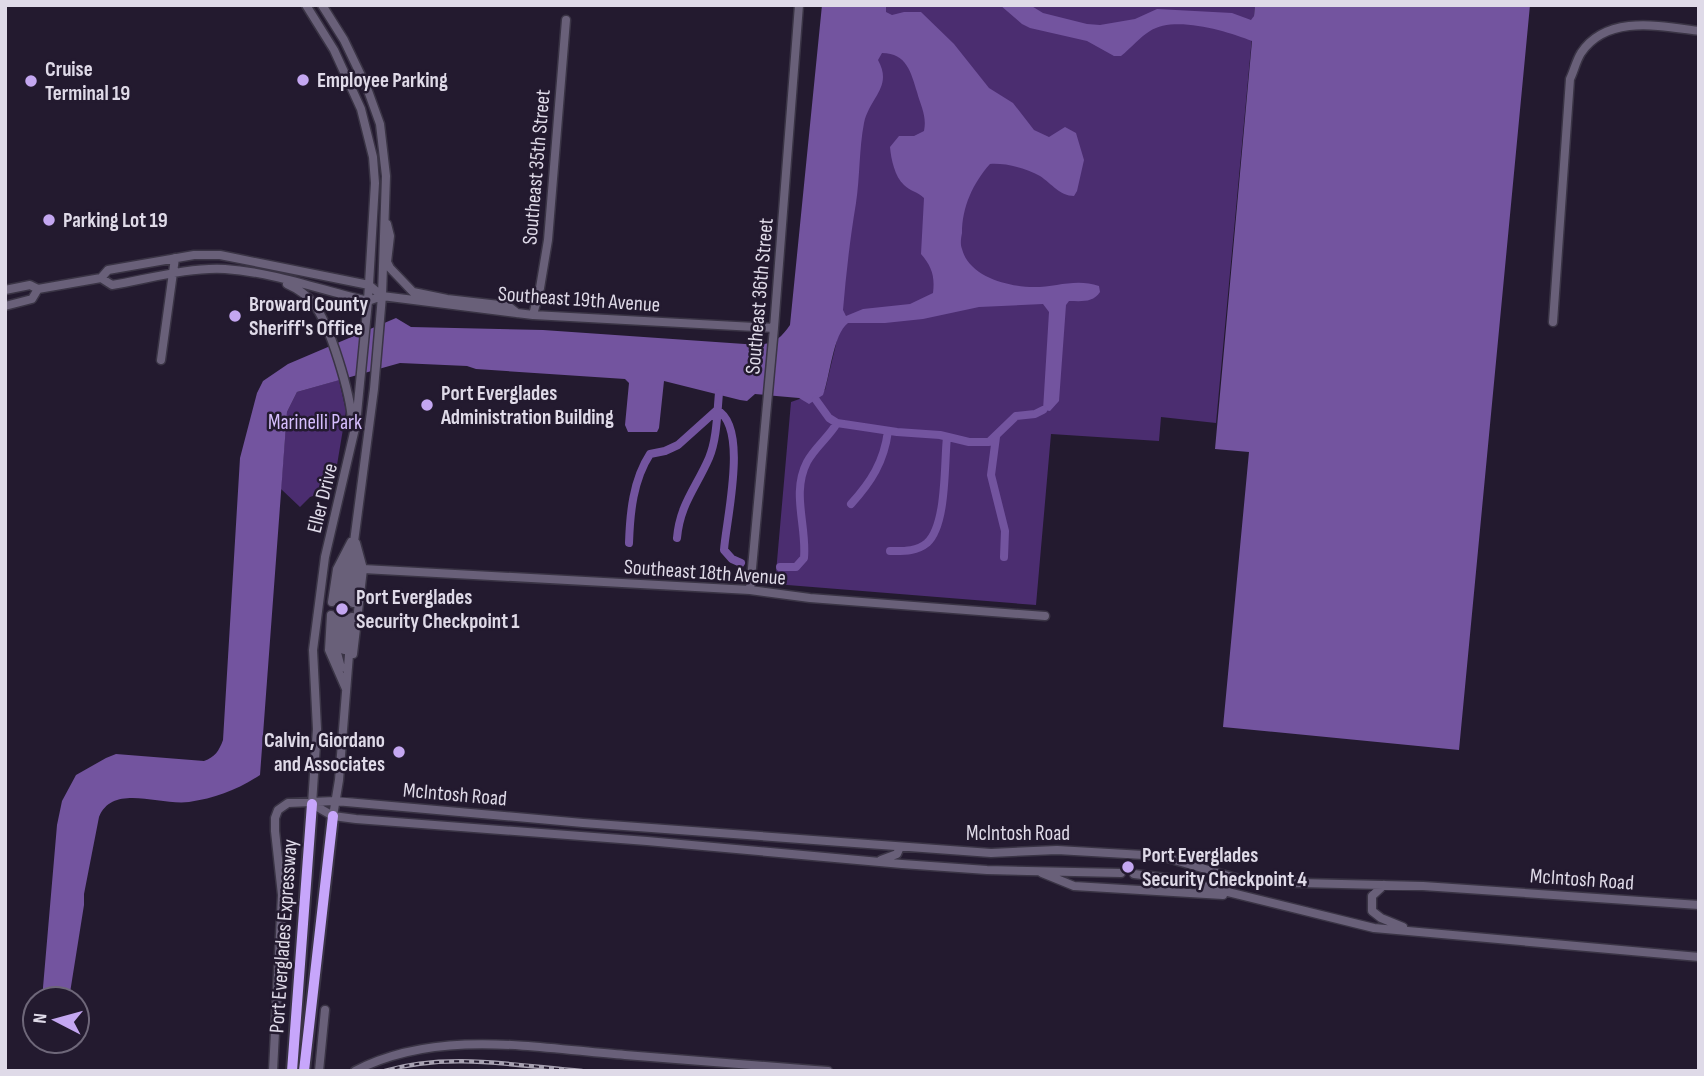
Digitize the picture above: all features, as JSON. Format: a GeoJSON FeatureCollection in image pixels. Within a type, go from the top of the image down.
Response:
{"type":"FeatureCollection","features":[{"type":"Feature","properties":{"kind":"highway","name":"Port Everglades Expressway"},"geometry":{"type":"LineString","coordinates":[[304,1071],[312,804]]}},
{"type":"Feature","properties":{"kind":"highway","name":"Port Everglades Expressway"},"geometry":{"type":"LineString","coordinates":[[292,1071],[333,816]]}},
{"type":"Feature","properties":{"kind":"street","name":"Eller Drive"},"geometry":{"type":"LineString","coordinates":[[306,5],[334,50],[365,121],[373,157],[375,183],[368,301],[353,444],[323,567],[313,650],[317,729],[312,804]]}},
{"type":"Feature","properties":{"kind":"street","name":"Eller Drive"},"geometry":{"type":"LineString","coordinates":[[322,5],[356,64],[376,113],[386,176],[381,322],[367,458],[354,537],[343,603],[337,569],[354,537]]}},
{"type":"Feature","properties":{"kind":"street","name":"Southeast 36th Street"},"geometry":{"type":"LineString","coordinates":[[750,590],[799,5]]}},
{"type":"Feature","properties":{"kind":"street","name":"Southeast 35th Street"},"geometry":{"type":"LineString","coordinates":[[533,315],[548,240],[566,20]]}},
{"type":"Feature","properties":{"kind":"street"},"geometry":{"type":"LineString","coordinates":[[1553,322],[1570,79],[1580,54],[1597,37],[1625,26],[1649,24],[1699,31]]}},
{"type":"Feature","properties":{"kind":"street"},"geometry":{"type":"LineString","coordinates":[[386,214],[390,236],[387,262],[408,289],[434,297],[508,306],[517,313]]}},
{"type":"Feature","properties":{"kind":"street"},"geometry":{"type":"LineString","coordinates":[[5,290],[30,285],[38,289],[101,278],[108,270],[207,254],[233,256],[369,285],[382,296]]}},
{"type":"Feature","properties":{"kind":"street"},"geometry":{"type":"LineString","coordinates":[[161,360],[175,258]]}},
{"type":"Feature","properties":{"kind":"street"},"geometry":{"type":"LineString","coordinates":[[101,278],[112,285],[215,269],[272,277],[368,301]]}},
{"type":"Feature","properties":{"kind":"street"},"geometry":{"type":"LineString","coordinates":[[272,277],[301,291],[320,314],[345,382],[351,407],[353,444],[367,458]]}},
{"type":"Feature","properties":{"kind":"street"},"geometry":{"type":"LineString","coordinates":[[5,306],[32,299],[38,289]]}},
{"type":"Feature","properties":{"kind":"street","name":"Southeast 19th Avenue"},"geometry":{"type":"LineString","coordinates":[[368,301],[382,296],[533,315],[774,328]]}},
{"type":"Feature","properties":{"kind":"street","name":"Eller Drive"},"geometry":{"type":"LineString","coordinates":[[333,816],[363,569],[354,537]]}},
{"type":"Feature","properties":{"kind":"street"},"geometry":{"type":"LineString","coordinates":[[323,567],[337,569]]}},
{"type":"Feature","properties":{"kind":"street","name":"Southeast 18th Avenue"},"geometry":{"type":"LineString","coordinates":[[363,569],[750,590],[810,598],[1045,616]]}},
{"type":"Feature","properties":{"kind":"street","name":"Eller Drive"},"geometry":{"type":"LineString","coordinates":[[342,616],[343,647],[347,692],[329,650],[342,616]]}},
{"type":"Feature","properties":{"kind":"street"},"geometry":{"type":"LineString","coordinates":[[273,1071],[282,895],[275,818],[278,810],[285,804],[335,801]]}},
{"type":"Feature","properties":{"kind":"street","name":"McIntosh Road"},"geometry":{"type":"LineString","coordinates":[[335,801],[900,847],[991,853],[1057,850],[1161,856],[1252,881],[1384,885],[1699,905]]}},
{"type":"Feature","properties":{"kind":"street"},"geometry":{"type":"LineString","coordinates":[[312,804],[333,816]]}},
{"type":"Feature","properties":{"kind":"street","name":"McIntosh Road"},"geometry":{"type":"LineString","coordinates":[[333,816],[874,862],[1121,873]]}},
{"type":"Feature","properties":{"kind":"street"},"geometry":{"type":"LineString","coordinates":[[874,862],[892,857],[900,847]]}},
{"type":"Feature","properties":{"kind":"street","name":"McIntosh Road"},"geometry":{"type":"LineString","coordinates":[[1036,871],[1074,886],[1240,895]]}},
{"type":"Feature","properties":{"kind":"street","name":"McIntosh Road"},"geometry":{"type":"LineString","coordinates":[[1134,874],[1175,879],[1374,928],[1699,957]]}},
{"type":"Feature","properties":{"kind":"street"},"geometry":{"type":"LineString","coordinates":[[1384,885],[1372,896],[1372,911],[1381,918],[1413,931]]}},
{"type":"Feature","properties":{"kind":"street"},"geometry":{"type":"LineString","coordinates":[[319,1071],[325,1010]]}},
{"type":"Feature","properties":{"kind":"street"},"geometry":{"type":"LineString","coordinates":[[355,1071],[409,1051],[480,1044],[828,1071]]}},
{"type":"Feature","properties":{"kind":"green space"},"geometry":{"type":"Polygon","coordinates":[[[870,5],[1255,5],[1216,423],[1161,417],[1159,441],[1051,434],[1036,605],[775,584],[791,402],[825,390],[837,340],[870,5]]]}},
{"type":"Feature","properties":{"kind":"green space","name":"Marinelli Park"},"geometry":{"type":"Polygon","coordinates":[[[339,380],[346,411],[333,489],[310,497],[300,507],[281,489],[287,412],[297,392],[339,380]]]}},
{"type":"Feature","properties":{"kind":"shaded area"},"geometry":{"type":"Polygon","coordinates":[[[822,5],[886,5],[886,12],[892,15],[921,12],[954,44],[989,88],[1013,103],[1034,130],[1049,137],[1065,127],[1076,133],[1084,160],[1074,196],[1060,192],[1029,171],[1009,165],[990,164],[978,179],[970,196],[964,214],[961,239],[966,259],[973,267],[1002,282],[1034,287],[1074,283],[1099,286],[1100,292],[1094,298],[1069,301],[1066,305],[1059,401],[1050,411],[1043,410],[1049,312],[1043,304],[979,307],[923,319],[885,323],[848,323],[835,346],[823,395],[809,404],[799,398],[755,394],[747,401],[740,400],[664,381],[657,432],[628,432],[625,425],[629,383],[625,379],[400,363],[297,392],[287,412],[260,775],[226,793],[199,800],[177,802],[126,798],[106,807],[99,817],[84,894],[71,985],[43,985],[57,825],[62,801],[76,775],[116,754],[204,761],[216,753],[223,740],[240,458],[257,393],[263,381],[288,364],[396,318],[411,327],[543,330],[759,345],[769,343],[784,333],[790,325],[822,5]],[[882,53],[878,60],[882,69],[882,85],[864,123],[844,297],[843,310],[846,316],[863,309],[910,304],[933,293],[932,272],[921,254],[924,198],[901,182],[891,157],[890,147],[899,136],[914,136],[924,131],[925,126],[910,71],[897,56],[882,53]]]}},
{"type":"Feature","properties":{"kind":"shaded area"},"geometry":{"type":"Polygon","coordinates":[[[1000,5],[1030,5],[1043,13],[1100,25],[1135,19],[1157,9],[1232,13],[1251,20],[1255,5],[1530,5],[1459,750],[1223,727],[1249,452],[1215,449],[1252,41],[1215,29],[1173,24],[1150,31],[1121,56],[1114,56],[1087,41],[1030,28],[1000,5]]]}},
{"type":"Feature","properties":{"kind":"waterway"},"geometry":{"type":"LineString","coordinates":[[677,538],[681,515],[712,451],[719,393]]}},
{"type":"Feature","properties":{"kind":"waterway"},"geometry":{"type":"LineString","coordinates":[[816,400],[829,418],[837,423],[940,435],[969,442],[989,442],[1016,416],[1035,414],[1043,410]]}},
{"type":"Feature","properties":{"kind":"waterway"},"geometry":{"type":"LineString","coordinates":[[629,543],[636,486],[650,454],[678,445],[717,410],[727,420],[734,454],[724,550],[732,559],[741,563]]}},
{"type":"Feature","properties":{"kind":"waterway"},"geometry":{"type":"LineString","coordinates":[[780,567],[796,567],[804,558],[800,498],[802,474],[810,457],[837,423]]}},
{"type":"Feature","properties":{"kind":"waterway"},"geometry":{"type":"LineString","coordinates":[[851,504],[876,471],[888,431]]}},
{"type":"Feature","properties":{"kind":"waterway"},"geometry":{"type":"LineString","coordinates":[[890,551],[918,548],[927,543],[933,534],[941,509],[947,437]]}},
{"type":"Feature","properties":{"kind":"waterway"},"geometry":{"type":"LineString","coordinates":[[996,437],[991,475],[1005,531],[1004,557]]}},
{"type":"Feature","properties":{"kind":"railway"},"geometry":{"type":"LineString","coordinates":[[385,1071],[409,1065],[458,1061],[582,1071]]}},
{"type":"Feature","properties":{"kind":"place","name":"Employee Parking"},"geometry":{"type":"Point","coordinates":[303,80]}},
{"type":"Feature","properties":{"kind":"place","name":"Cruise Terminal 19"},"geometry":{"type":"Point","coordinates":[31,81]}},
{"type":"Feature","properties":{"kind":"place","name":"Parking Lot 19"},"geometry":{"type":"Point","coordinates":[49,220]}},
{"type":"Feature","properties":{"kind":"place","name":"Broward County Sheriff's Office"},"geometry":{"type":"Point","coordinates":[235,316]}},
{"type":"Feature","properties":{"kind":"place","name":"Port Everglades Administration Building"},"geometry":{"type":"Point","coordinates":[427,405]}},
{"type":"Feature","properties":{"kind":"place","name":"Port Everglades Security Checkpoint 1"},"geometry":{"type":"Point","coordinates":[342,609]}},
{"type":"Feature","properties":{"kind":"place","name":"Calvin, Giordano and Associates"},"geometry":{"type":"Point","coordinates":[399,752]}},
{"type":"Feature","properties":{"kind":"place","name":"Port Everglades Security Checkpoint 4"},"geometry":{"type":"Point","coordinates":[1128,867]}}]}
